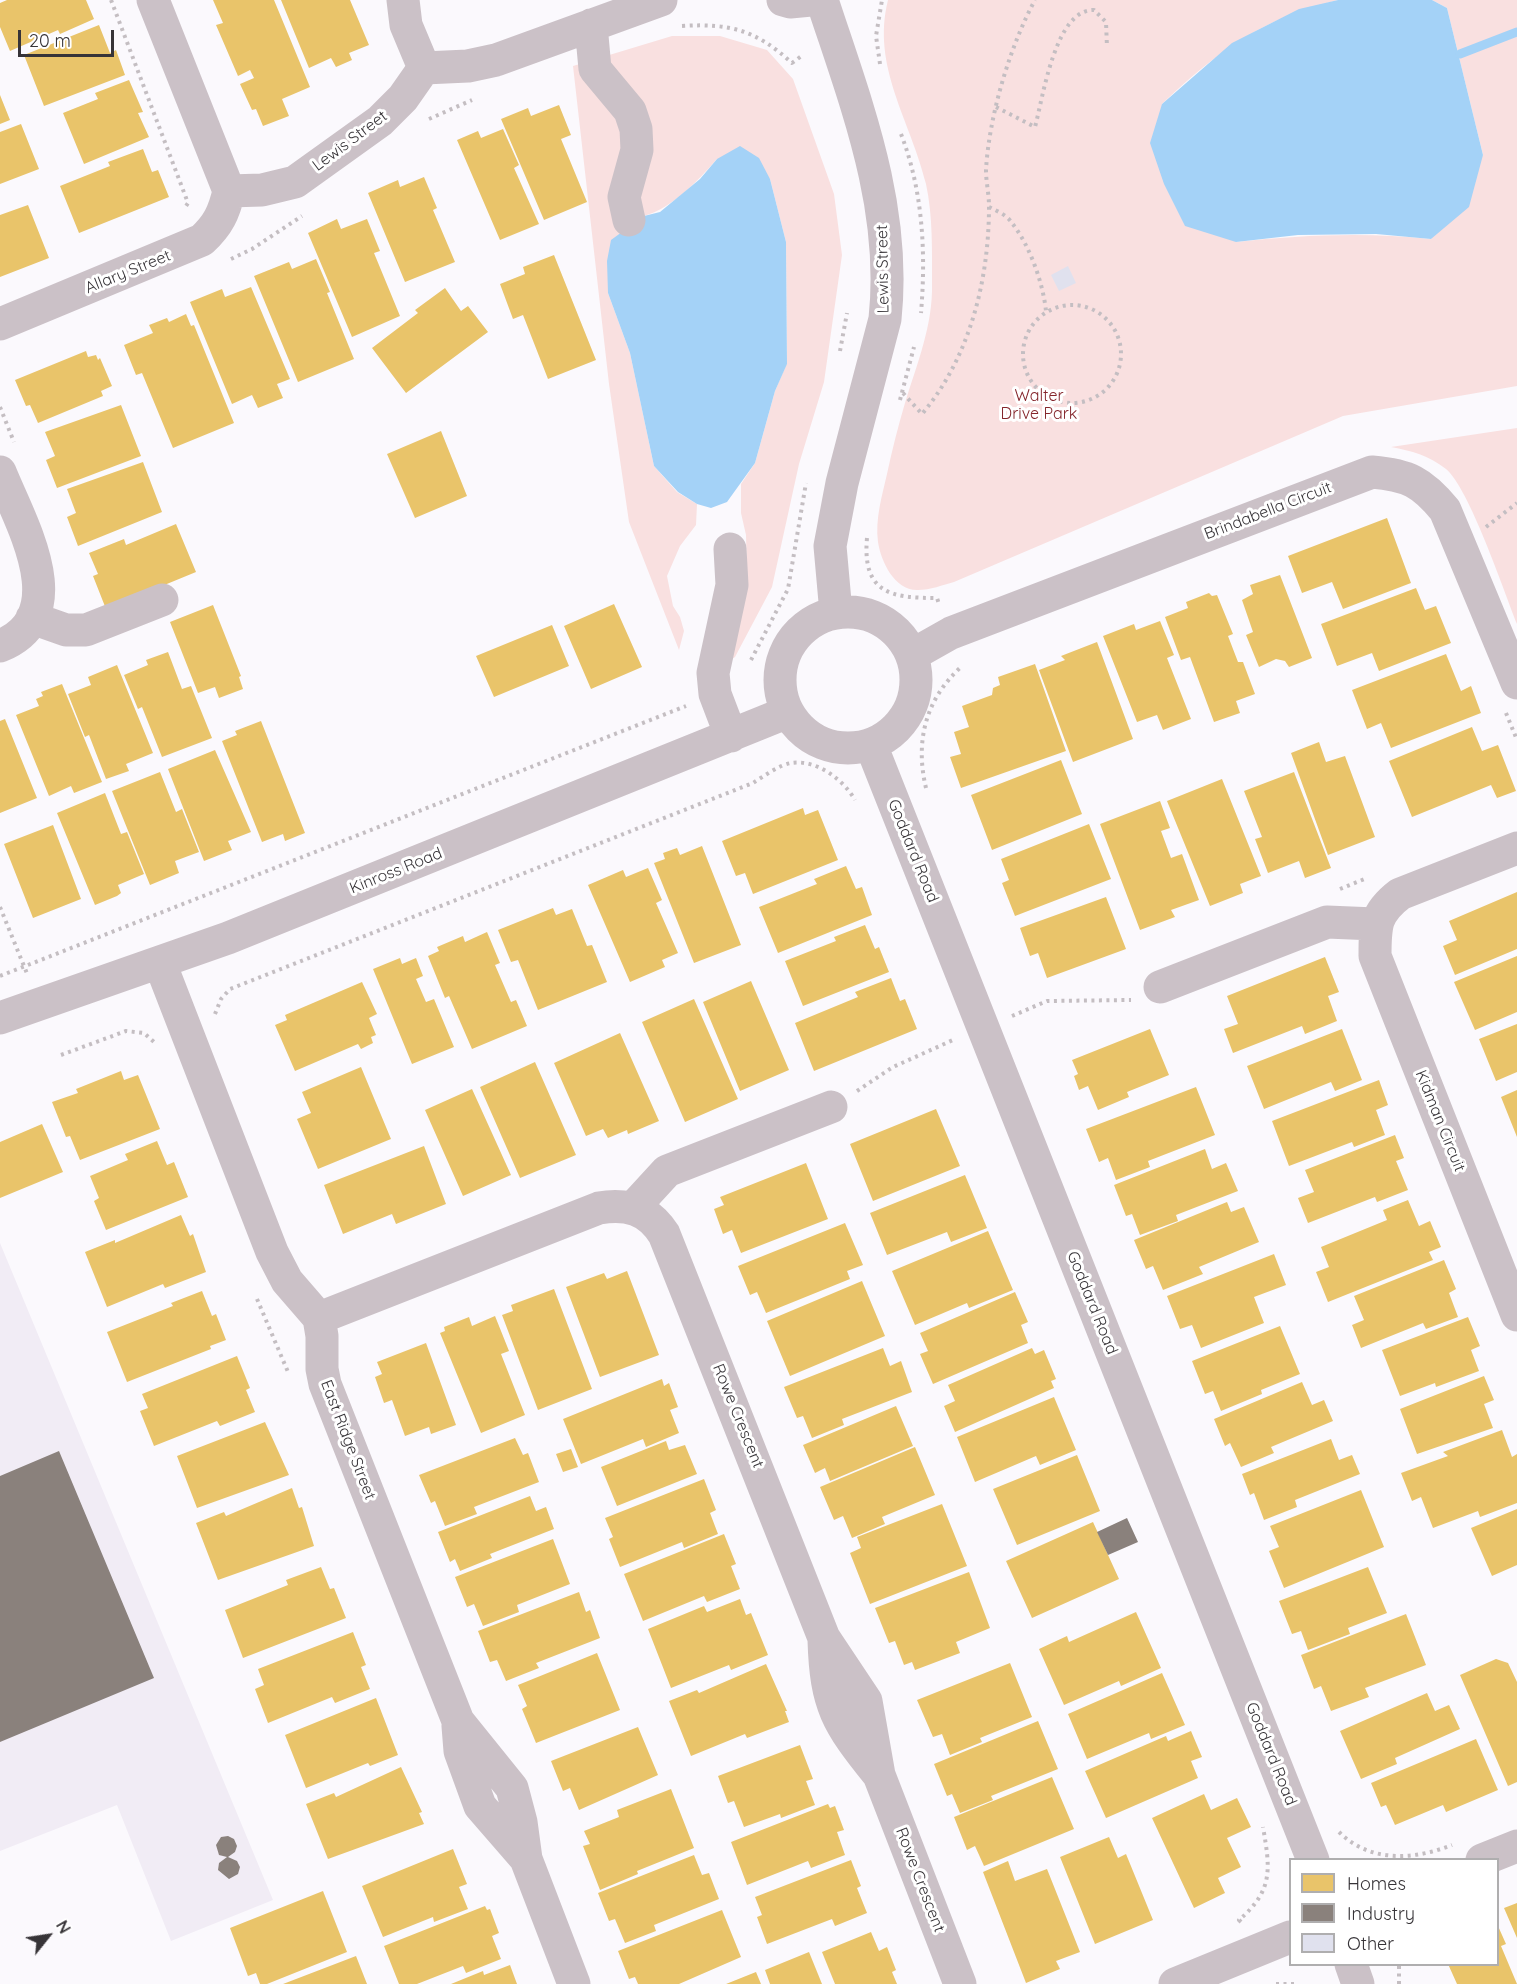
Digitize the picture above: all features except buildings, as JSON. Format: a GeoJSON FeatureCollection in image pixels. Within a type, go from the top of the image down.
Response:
{"type":"FeatureCollection","features":[{"type":"Feature","properties":{"kind":"street"},"geometry":{"type":"LineString","coordinates":[[153,0],[229,191]]}},
{"type":"Feature","properties":{"kind":"street"},"geometry":{"type":"LineString","coordinates":[[403,0],[406,25],[424,68],[468,66],[496,60],[591,25],[666,14]]}},
{"type":"Feature","properties":{"kind":"street"},"geometry":{"type":"LineString","coordinates":[[783,0],[790,2],[811,0]]}},
{"type":"Feature","properties":{"kind":"street","name":"Lewis Street"},"geometry":{"type":"LineString","coordinates":[[822,0],[860,113],[881,194],[887,299],[885,319],[842,483],[830,546],[836,613]]}},
{"type":"Feature","properties":{"kind":"street"},"geometry":{"type":"LineString","coordinates":[[591,25],[595,69],[630,111],[636,129],[637,150],[624,197],[629,220]]}},
{"type":"Feature","properties":{"kind":"street","name":"Lewis Street"},"geometry":{"type":"LineString","coordinates":[[229,191],[262,190],[295,182],[380,121],[403,98],[424,68]]}},
{"type":"Feature","properties":{"kind":"street","name":"Allary Street"},"geometry":{"type":"LineString","coordinates":[[0,324],[202,240],[217,226],[225,211],[229,191]]}},
{"type":"Feature","properties":{"kind":"street"},"geometry":{"type":"LineString","coordinates":[[0,472],[36,561],[41,584],[39,601],[32,618],[21,632],[0,646]]}},
{"type":"Feature","properties":{"kind":"street","name":"Brindabella Circuit"},"geometry":{"type":"LineString","coordinates":[[912,655],[951,633],[1372,472],[1413,480],[1430,491],[1445,510],[1511,696]]}},
{"type":"Feature","properties":{"kind":"street"},"geometry":{"type":"LineString","coordinates":[[730,549],[732,585],[714,673],[715,694],[731,736]]}},
{"type":"Feature","properties":{"kind":"street"},"geometry":{"type":"LineString","coordinates":[[32,618],[66,630],[86,630],[162,600]]}},
{"type":"Feature","properties":{"kind":"street"},"geometry":{"type":"LineString","coordinates":[[836,613],[860,613],[881,620],[900,635],[912,655],[917,677],[914,699],[905,719],[890,735],[871,745],[852,749],[832,747],[814,740],[799,728],[788,712],[781,691],[781,670],[787,650],[799,632],[816,619],[836,613]]}},
{"type":"Feature","properties":{"kind":"street","name":"Kinross Road"},"geometry":{"type":"LineString","coordinates":[[0,1018],[160,963],[788,712]]}},
{"type":"Feature","properties":{"kind":"street","name":"Goddard Road"},"geometry":{"type":"LineString","coordinates":[[871,745],[1312,1858]]}},
{"type":"Feature","properties":{"kind":"street"},"geometry":{"type":"LineString","coordinates":[[1160,987],[1326,922],[1375,924],[1388,903],[1400,894],[1517,848]]}},
{"type":"Feature","properties":{"kind":"street","name":"Kidman Circuit"},"geometry":{"type":"LineString","coordinates":[[1375,924],[1376,956],[1517,1315]]}},
{"type":"Feature","properties":{"kind":"street"},"geometry":{"type":"LineString","coordinates":[[160,963],[272,1251],[287,1281],[319,1318],[599,1208],[616,1205],[633,1208],[667,1171],[831,1107]]}},
{"type":"Feature","properties":{"kind":"street","name":"Rowe Crescent"},"geometry":{"type":"LineString","coordinates":[[633,1208],[657,1222],[664,1234],[824,1638],[866,1701],[879,1775],[960,1984]]}},
{"type":"Feature","properties":{"kind":"street","name":"East Ridge Street"},"geometry":{"type":"LineString","coordinates":[[319,1318],[325,1384],[458,1721],[512,1788],[521,1822],[526,1859],[574,1984]]}},
{"type":"Feature","properties":{"kind":"street"},"geometry":{"type":"LineString","coordinates":[[1469,1851],[1517,1846]]}},
{"type":"Feature","properties":{"kind":"street"},"geometry":{"type":"LineString","coordinates":[[1175,1984],[1289,1937]]}},
{"type":"Feature","properties":{"kind":"street"},"geometry":{"type":"LineString","coordinates":[[1352,1966],[1358,1984]]}},
{"type":"Feature","properties":{"kind":"path"},"geometry":{"type":"LineString","coordinates":[[111,0],[188,203],[184,209]]}},
{"type":"Feature","properties":{"kind":"path"},"geometry":{"type":"LineString","coordinates":[[903,393],[922,414],[935,398],[958,356],[979,304],[989,207],[986,169],[996,107],[1020,27],[1035,0]]}},
{"type":"Feature","properties":{"kind":"path"},"geometry":{"type":"LineString","coordinates":[[996,107],[1035,127],[1060,36],[1073,18],[1088,10],[1094,10],[1106,22],[1107,47]]}},
{"type":"Feature","properties":{"kind":"path"},"geometry":{"type":"LineString","coordinates":[[666,14],[703,25],[734,27],[772,45],[792,63],[803,55]]}},
{"type":"Feature","properties":{"kind":"path"},"geometry":{"type":"LineString","coordinates":[[422,122],[478,98]]}},
{"type":"Feature","properties":{"kind":"path"},"geometry":{"type":"LineString","coordinates":[[989,207],[1013,224],[1038,273],[1044,289],[1046,311]]}},
{"type":"Feature","properties":{"kind":"path"},"geometry":{"type":"LineString","coordinates":[[221,263],[252,249],[309,210]]}},
{"type":"Feature","properties":{"kind":"path"},"geometry":{"type":"LineString","coordinates":[[1070,304],[1087,306],[1101,314],[1113,326],[1120,342],[1121,359],[1117,375],[1107,389],[1093,399],[1078,403],[1055,400],[1035,387],[1026,374],[1022,359],[1023,343],[1029,328],[1046,311],[1070,304]]}},
{"type":"Feature","properties":{"kind":"path"},"geometry":{"type":"LineString","coordinates":[[838,360],[847,313]]}},
{"type":"Feature","properties":{"kind":"path"},"geometry":{"type":"LineString","coordinates":[[0,976],[723,690],[748,667],[760,640],[780,609],[788,589],[794,542],[810,472]]}},
{"type":"Feature","properties":{"kind":"path"},"geometry":{"type":"LineString","coordinates":[[926,790],[920,752],[925,722],[937,696],[950,676],[968,661]]}},
{"type":"Feature","properties":{"kind":"path"},"geometry":{"type":"LineString","coordinates":[[1511,696],[1517,740]]}},
{"type":"Feature","properties":{"kind":"path"},"geometry":{"type":"LineString","coordinates":[[216,1023],[215,1014],[230,989],[753,783],[789,763],[819,767],[838,779],[857,804]]}},
{"type":"Feature","properties":{"kind":"path"},"geometry":{"type":"LineString","coordinates":[[0,907],[24,967]]}},
{"type":"Feature","properties":{"kind":"path"},"geometry":{"type":"LineString","coordinates":[[1009,1017],[1047,1001],[1139,999],[1156,993],[1160,987]]}},
{"type":"Feature","properties":{"kind":"path"},"geometry":{"type":"LineString","coordinates":[[1005,1007],[1012,1026]]}},
{"type":"Feature","properties":{"kind":"path"},"geometry":{"type":"LineString","coordinates":[[949,1029],[957,1051]]}},
{"type":"Feature","properties":{"kind":"path"},"geometry":{"type":"LineString","coordinates":[[831,1107],[838,1099],[863,1088],[893,1067],[953,1040]]}},
{"type":"Feature","properties":{"kind":"path"},"geometry":{"type":"LineString","coordinates":[[1334,1824],[1356,1846],[1370,1853],[1403,1857],[1469,1851]]}},
{"type":"Feature","properties":{"kind":"path"},"geometry":{"type":"LineString","coordinates":[[1244,1926],[1239,1920],[1263,1893],[1268,1879],[1262,1825]]}},
{"type":"Feature","properties":{"kind":"path"},"geometry":{"type":"LineString","coordinates":[[1399,1966],[1399,1984]]}},
{"type":"Feature","properties":{"kind":"path"},"geometry":{"type":"LineString","coordinates":[[1276,1984],[1298,1984]]}},
{"type":"Feature","properties":{"kind":"shaded area"},"geometry":{"type":"Polygon","coordinates":[[[0,1243],[273,1900],[171,1941],[117,1805],[0,1851],[0,1243]]]}},
{"type":"Feature","properties":{"kind":"green space","name":"Walter Drive Park"},"geometry":{"type":"Polygon","coordinates":[[[888,0],[1338,0],[1286,17],[1242,39],[1202,68],[1162,104],[1236,242],[1334,235],[1431,239],[1483,155],[1447,8],[1432,0],[1517,0],[1517,386],[1343,416],[954,582],[923,590],[902,586],[890,574],[882,558],[877,525],[895,438],[930,314],[932,247],[926,184],[889,71],[884,25],[888,0]]]}},
{"type":"Feature","properties":{"kind":"green space"},"geometry":{"type":"Polygon","coordinates":[[[672,36],[720,36],[767,50],[793,79],[834,194],[842,255],[824,382],[799,464],[772,587],[735,657],[725,664],[747,580],[746,535],[741,513],[741,484],[755,463],[775,391],[787,363],[786,242],[770,179],[717,159],[674,201],[644,216],[608,293],[630,353],[654,466],[677,492],[697,504],[696,525],[680,546],[667,576],[673,606],[680,617],[684,631],[679,650],[629,522],[609,384],[573,66],[672,36]]]}},
{"type":"Feature","properties":{"kind":"green space"},"geometry":{"type":"Polygon","coordinates":[[[1517,428],[1517,624],[1475,518],[1455,480],[1446,469],[1433,460],[1391,447],[1517,428]]]}},
{"type":"Feature","properties":{"kind":"water"},"geometry":{"type":"Polygon","coordinates":[[[1338,0],[1432,0],[1447,8],[1483,155],[1469,207],[1431,239],[1376,234],[1298,235],[1236,242],[1185,226],[1164,184],[1150,143],[1162,104],[1232,43],[1299,9],[1338,0]]]}},
{"type":"Feature","properties":{"kind":"water"},"geometry":{"type":"Polygon","coordinates":[[[740,146],[759,158],[770,179],[786,242],[787,364],[775,391],[755,463],[727,502],[711,508],[697,504],[678,492],[654,466],[630,353],[608,293],[607,261],[611,240],[644,216],[660,212],[700,179],[717,159],[740,146]]]}},
{"type":"Feature","properties":{"kind":"waterway"},"geometry":{"type":"LineString","coordinates":[[1460,54],[1517,32]]}}]}
